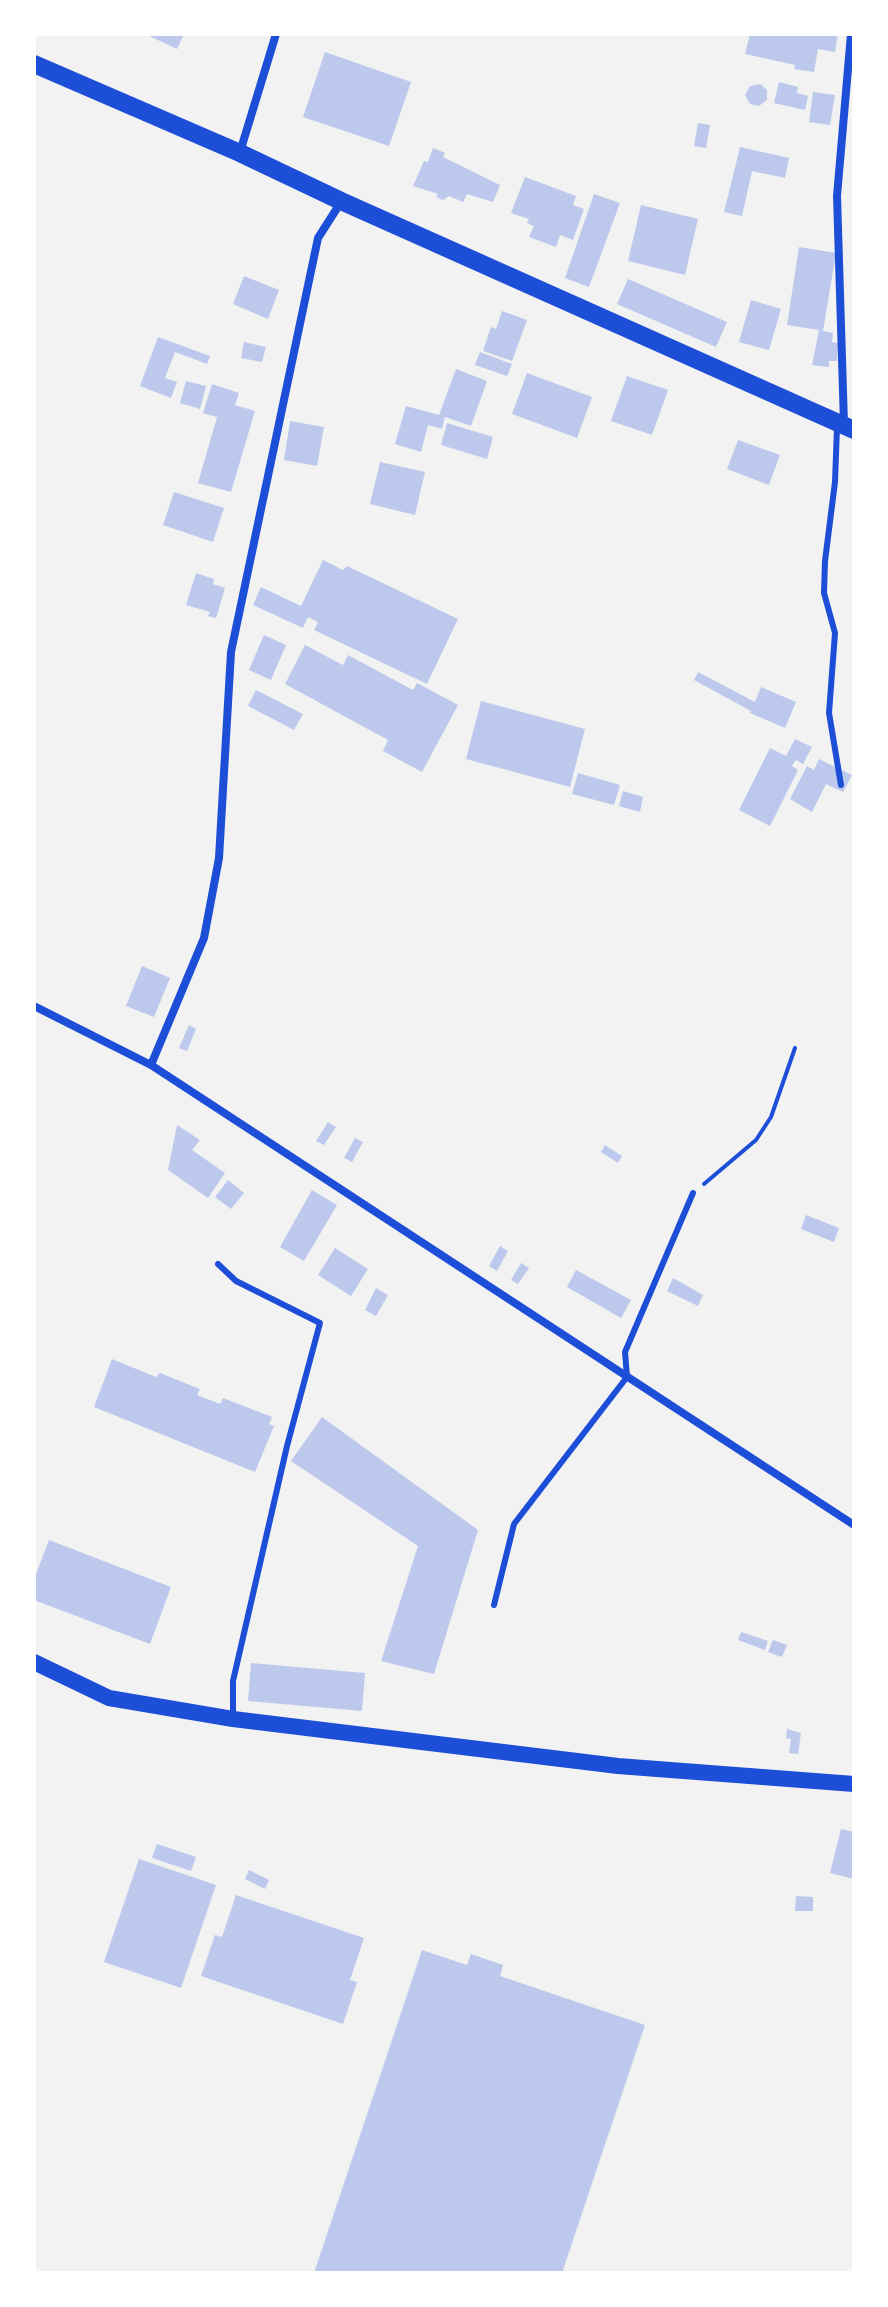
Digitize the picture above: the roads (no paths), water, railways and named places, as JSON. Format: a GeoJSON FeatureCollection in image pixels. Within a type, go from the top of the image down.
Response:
{"type":"FeatureCollection","features":[{"type":"Feature","properties":{"kind":"highway"},"geometry":{"type":"LineString","coordinates":[[34,64],[240,153],[845,426]]}},
{"type":"Feature","properties":{"kind":"main road"},"geometry":{"type":"LineString","coordinates":[[34,1662],[109,1698],[233,1719],[618,1766],[854,1784]]}},
{"type":"Feature","properties":{"kind":"street"},"geometry":{"type":"LineString","coordinates":[[240,153],[276,34]]}},
{"type":"Feature","properties":{"kind":"street"},"geometry":{"type":"LineString","coordinates":[[845,426],[837,196],[851,34]]}},
{"type":"Feature","properties":{"kind":"street"},"geometry":{"type":"LineString","coordinates":[[151,1065],[204,938],[219,858],[231,652],[318,238],[341,201]]}},
{"type":"Feature","properties":{"kind":"street"},"geometry":{"type":"LineString","coordinates":[[34,1006],[151,1065],[854,1525]]}},
{"type":"Feature","properties":{"kind":"lane"},"geometry":{"type":"LineString","coordinates":[[841,785],[829,713],[835,633],[824,593],[825,561],[845,426]]}},
{"type":"Feature","properties":{"kind":"lane"},"geometry":{"type":"LineString","coordinates":[[494,1605],[514,1524],[627,1377],[625,1352],[693,1193]]}},
{"type":"Feature","properties":{"kind":"lane"},"geometry":{"type":"LineString","coordinates":[[218,1264],[236,1281],[320,1323],[287,1446],[233,1681],[233,1719]]}}]}
